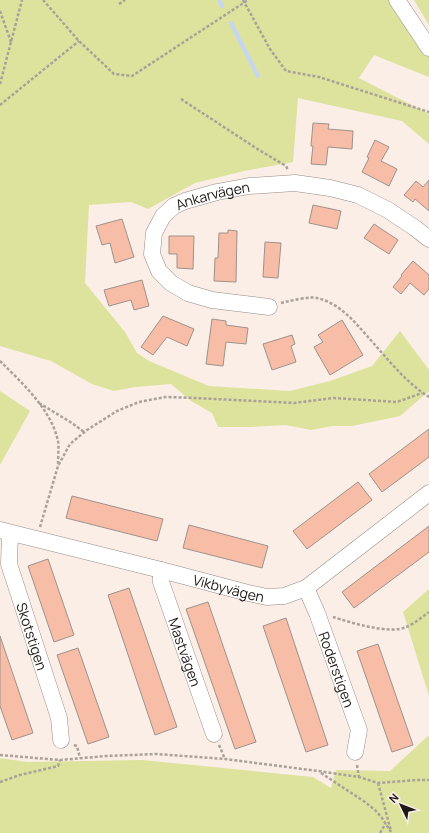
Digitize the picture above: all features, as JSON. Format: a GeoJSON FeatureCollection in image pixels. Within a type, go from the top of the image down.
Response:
{"type":"FeatureCollection","features":[{"type":"Feature","properties":{"kind":"street"},"geometry":{"type":"LineString","coordinates":[[397,0],[429,48]]}},
{"type":"Feature","properties":{"kind":"street","name":"Ankarvägen"},"geometry":{"type":"LineString","coordinates":[[269,307],[212,300],[188,293],[171,283],[159,271],[152,254],[154,233],[163,216],[174,206],[185,201],[217,192],[249,186],[295,183],[330,188],[358,195],[388,210],[429,239]]}},
{"type":"Feature","properties":{"kind":"street","name":"Vikbyvägen"},"geometry":{"type":"LineString","coordinates":[[5,532],[248,593],[267,597],[284,596],[306,588],[429,493]]}},
{"type":"Feature","properties":{"kind":"street","name":"Skotstigen"},"geometry":{"type":"LineString","coordinates":[[5,532],[9,564],[59,718],[62,740]]}},
{"type":"Feature","properties":{"kind":"street","name":"Mastvägen"},"geometry":{"type":"LineString","coordinates":[[161,570],[161,582],[214,734]]}},
{"type":"Feature","properties":{"kind":"street","name":"Roderstigen"},"geometry":{"type":"LineString","coordinates":[[306,588],[317,613],[359,730],[355,752]]}},
{"type":"Feature","properties":{"kind":"path"},"geometry":{"type":"LineString","coordinates":[[0,84],[12,43],[22,0]]}},
{"type":"Feature","properties":{"kind":"path"},"geometry":{"type":"LineString","coordinates":[[43,0],[80,41],[114,74],[132,76],[244,1],[248,0]]}},
{"type":"Feature","properties":{"kind":"path"},"geometry":{"type":"LineString","coordinates":[[119,4],[124,0]]}},
{"type":"Feature","properties":{"kind":"path"},"geometry":{"type":"LineString","coordinates":[[244,1],[270,49],[286,71],[319,77],[429,112]]}},
{"type":"Feature","properties":{"kind":"path"},"geometry":{"type":"LineString","coordinates":[[0,11],[12,43]]}},
{"type":"Feature","properties":{"kind":"path"},"geometry":{"type":"LineString","coordinates":[[0,105],[80,41]]}},
{"type":"Feature","properties":{"kind":"path"},"geometry":{"type":"LineString","coordinates":[[181,99],[286,166],[295,183]]}},
{"type":"Feature","properties":{"kind":"path"},"geometry":{"type":"LineString","coordinates":[[269,307],[288,301],[316,297],[330,302],[348,315],[405,378],[422,393],[429,397]]}},
{"type":"Feature","properties":{"kind":"path"},"geometry":{"type":"LineString","coordinates":[[0,361],[32,393],[51,421],[58,441],[58,466]]}},
{"type":"Feature","properties":{"kind":"path"},"geometry":{"type":"LineString","coordinates":[[36,539],[58,466],[70,444],[84,432],[117,410],[139,402],[165,397],[294,403],[334,398],[397,402],[422,393]]}},
{"type":"Feature","properties":{"kind":"path"},"geometry":{"type":"LineString","coordinates":[[38,402],[84,432]]}},
{"type":"Feature","properties":{"kind":"path"},"geometry":{"type":"LineString","coordinates":[[317,613],[370,627],[392,630],[405,628],[429,612]]}},
{"type":"Feature","properties":{"kind":"path"},"geometry":{"type":"LineString","coordinates":[[0,755],[60,760],[157,754],[318,771],[359,777],[378,783],[429,780]]}},
{"type":"Feature","properties":{"kind":"path"},"geometry":{"type":"LineString","coordinates":[[0,782],[20,775],[58,766],[60,760]]}},
{"type":"Feature","properties":{"kind":"path"},"geometry":{"type":"LineString","coordinates":[[318,771],[375,810],[386,823],[391,833]]}},
{"type":"Feature","properties":{"kind":"path"},"geometry":{"type":"LineString","coordinates":[[378,783],[391,833]]}},
{"type":"Feature","properties":{"kind":"path"},"geometry":{"type":"LineString","coordinates":[[380,833],[388,820]]}},
{"type":"Feature","properties":{"kind":"green space"},"geometry":{"type":"Polygon","coordinates":[[[0,0],[389,0],[429,56],[429,77],[374,55],[359,78],[429,114],[429,144],[402,121],[298,98],[293,162],[244,171],[195,183],[148,209],[131,202],[89,205],[85,283],[125,332],[137,353],[149,361],[209,386],[290,391],[330,381],[372,366],[400,331],[429,370],[429,391],[400,416],[352,426],[333,426],[311,430],[286,425],[218,427],[212,413],[191,401],[171,384],[135,387],[114,391],[92,384],[51,361],[0,346],[0,0]]]}},
{"type":"Feature","properties":{"kind":"green space"},"geometry":{"type":"Polygon","coordinates":[[[414,0],[429,0],[429,25],[414,0]]]}},
{"type":"Feature","properties":{"kind":"green space"},"geometry":{"type":"Polygon","coordinates":[[[0,391],[30,411],[0,465],[0,391]]]}},
{"type":"Feature","properties":{"kind":"green space"},"geometry":{"type":"Polygon","coordinates":[[[429,589],[429,696],[403,612],[429,589]]]}},
{"type":"Feature","properties":{"kind":"green space"},"geometry":{"type":"Polygon","coordinates":[[[429,735],[429,833],[0,833],[0,758],[27,762],[142,760],[313,777],[331,788],[336,770],[390,771],[429,735]]]}},
{"type":"Feature","properties":{"kind":"building"},"geometry":{"type":"Polygon","coordinates":[[[313,123],[329,124],[328,129],[353,131],[352,149],[328,147],[326,165],[311,164],[313,123]]]}},
{"type":"Feature","properties":{"kind":"building"},"geometry":{"type":"Polygon","coordinates":[[[375,140],[389,147],[381,161],[397,169],[389,186],[362,172],[369,158],[367,157],[375,140]]]}},
{"type":"Feature","properties":{"kind":"building"},"geometry":{"type":"Polygon","coordinates":[[[429,180],[429,211],[415,199],[413,202],[404,195],[416,181],[423,187],[429,180]]]}},
{"type":"Feature","properties":{"kind":"building"},"geometry":{"type":"Polygon","coordinates":[[[313,205],[341,211],[337,229],[309,223],[313,205]]]}},
{"type":"Feature","properties":{"kind":"building"},"geometry":{"type":"Polygon","coordinates":[[[122,219],[134,257],[115,263],[110,243],[102,245],[96,226],[122,219]]]}},
{"type":"Feature","properties":{"kind":"building"},"geometry":{"type":"Polygon","coordinates":[[[374,224],[398,240],[389,254],[364,238],[374,224]]]}},
{"type":"Feature","properties":{"kind":"building"},"geometry":{"type":"Polygon","coordinates":[[[228,230],[237,231],[236,282],[214,281],[215,258],[218,258],[219,233],[228,233],[228,230]]]}},
{"type":"Feature","properties":{"kind":"building"},"geometry":{"type":"Polygon","coordinates":[[[169,236],[194,236],[193,269],[177,268],[177,254],[169,254],[169,236]]]}},
{"type":"Feature","properties":{"kind":"building"},"geometry":{"type":"Polygon","coordinates":[[[265,242],[281,243],[278,278],[263,277],[265,242]]]}},
{"type":"Feature","properties":{"kind":"building"},"geometry":{"type":"Polygon","coordinates":[[[413,261],[429,275],[429,289],[424,295],[410,283],[401,294],[393,287],[413,261]]]}},
{"type":"Feature","properties":{"kind":"building"},"geometry":{"type":"Polygon","coordinates":[[[142,280],[149,306],[134,310],[131,300],[109,306],[104,290],[142,280]]]}},
{"type":"Feature","properties":{"kind":"building"},"geometry":{"type":"Polygon","coordinates":[[[163,316],[194,329],[187,346],[167,337],[153,355],[141,347],[163,316]]]}},
{"type":"Feature","properties":{"kind":"building"},"geometry":{"type":"Polygon","coordinates":[[[212,319],[226,321],[226,325],[248,328],[246,344],[226,342],[223,366],[206,364],[212,319]]]}},
{"type":"Feature","properties":{"kind":"building"},"geometry":{"type":"Polygon","coordinates":[[[342,320],[363,355],[330,375],[314,347],[323,342],[318,335],[342,320]]]}},
{"type":"Feature","properties":{"kind":"building"},"geometry":{"type":"Polygon","coordinates":[[[292,335],[295,344],[291,346],[296,362],[272,370],[263,344],[292,335]]]}},
{"type":"Feature","properties":{"kind":"building"},"geometry":{"type":"Polygon","coordinates":[[[429,429],[429,457],[382,492],[369,474],[429,429]]]}},
{"type":"Feature","properties":{"kind":"building"},"geometry":{"type":"Polygon","coordinates":[[[358,482],[372,500],[307,549],[293,531],[358,482]]]}},
{"type":"Feature","properties":{"kind":"building"},"geometry":{"type":"Polygon","coordinates":[[[72,496],[163,519],[157,541],[66,518],[72,496]]]}},
{"type":"Feature","properties":{"kind":"building"},"geometry":{"type":"Polygon","coordinates":[[[189,525],[268,546],[262,568],[183,548],[189,525]]]}},
{"type":"Feature","properties":{"kind":"building"},"geometry":{"type":"Polygon","coordinates":[[[429,526],[429,552],[354,608],[342,592],[429,526]]]}},
{"type":"Feature","properties":{"kind":"building"},"geometry":{"type":"Polygon","coordinates":[[[48,559],[74,635],[54,642],[28,566],[48,559]]]}},
{"type":"Feature","properties":{"kind":"building"},"geometry":{"type":"Polygon","coordinates":[[[129,588],[177,727],[155,735],[108,595],[129,588]]]}},
{"type":"Feature","properties":{"kind":"building"},"geometry":{"type":"Polygon","coordinates":[[[208,602],[256,742],[235,749],[186,609],[208,602]]]}},
{"type":"Feature","properties":{"kind":"building"},"geometry":{"type":"Polygon","coordinates":[[[286,618],[328,745],[306,752],[263,626],[286,618]]]}},
{"type":"Feature","properties":{"kind":"building"},"geometry":{"type":"Polygon","coordinates":[[[0,636],[33,733],[12,740],[0,706],[0,636]]]}},
{"type":"Feature","properties":{"kind":"building"},"geometry":{"type":"Polygon","coordinates":[[[378,644],[413,745],[392,752],[357,651],[378,644]]]}},
{"type":"Feature","properties":{"kind":"building"},"geometry":{"type":"Polygon","coordinates":[[[78,648],[109,737],[88,744],[57,655],[78,648]]]}},
{"type":"Feature","properties":{"kind":"waterway"},"geometry":{"type":"LineString","coordinates":[[219,0],[222,6]]}},
{"type":"Feature","properties":{"kind":"waterway"},"geometry":{"type":"LineString","coordinates":[[231,23],[258,76]]}}]}
